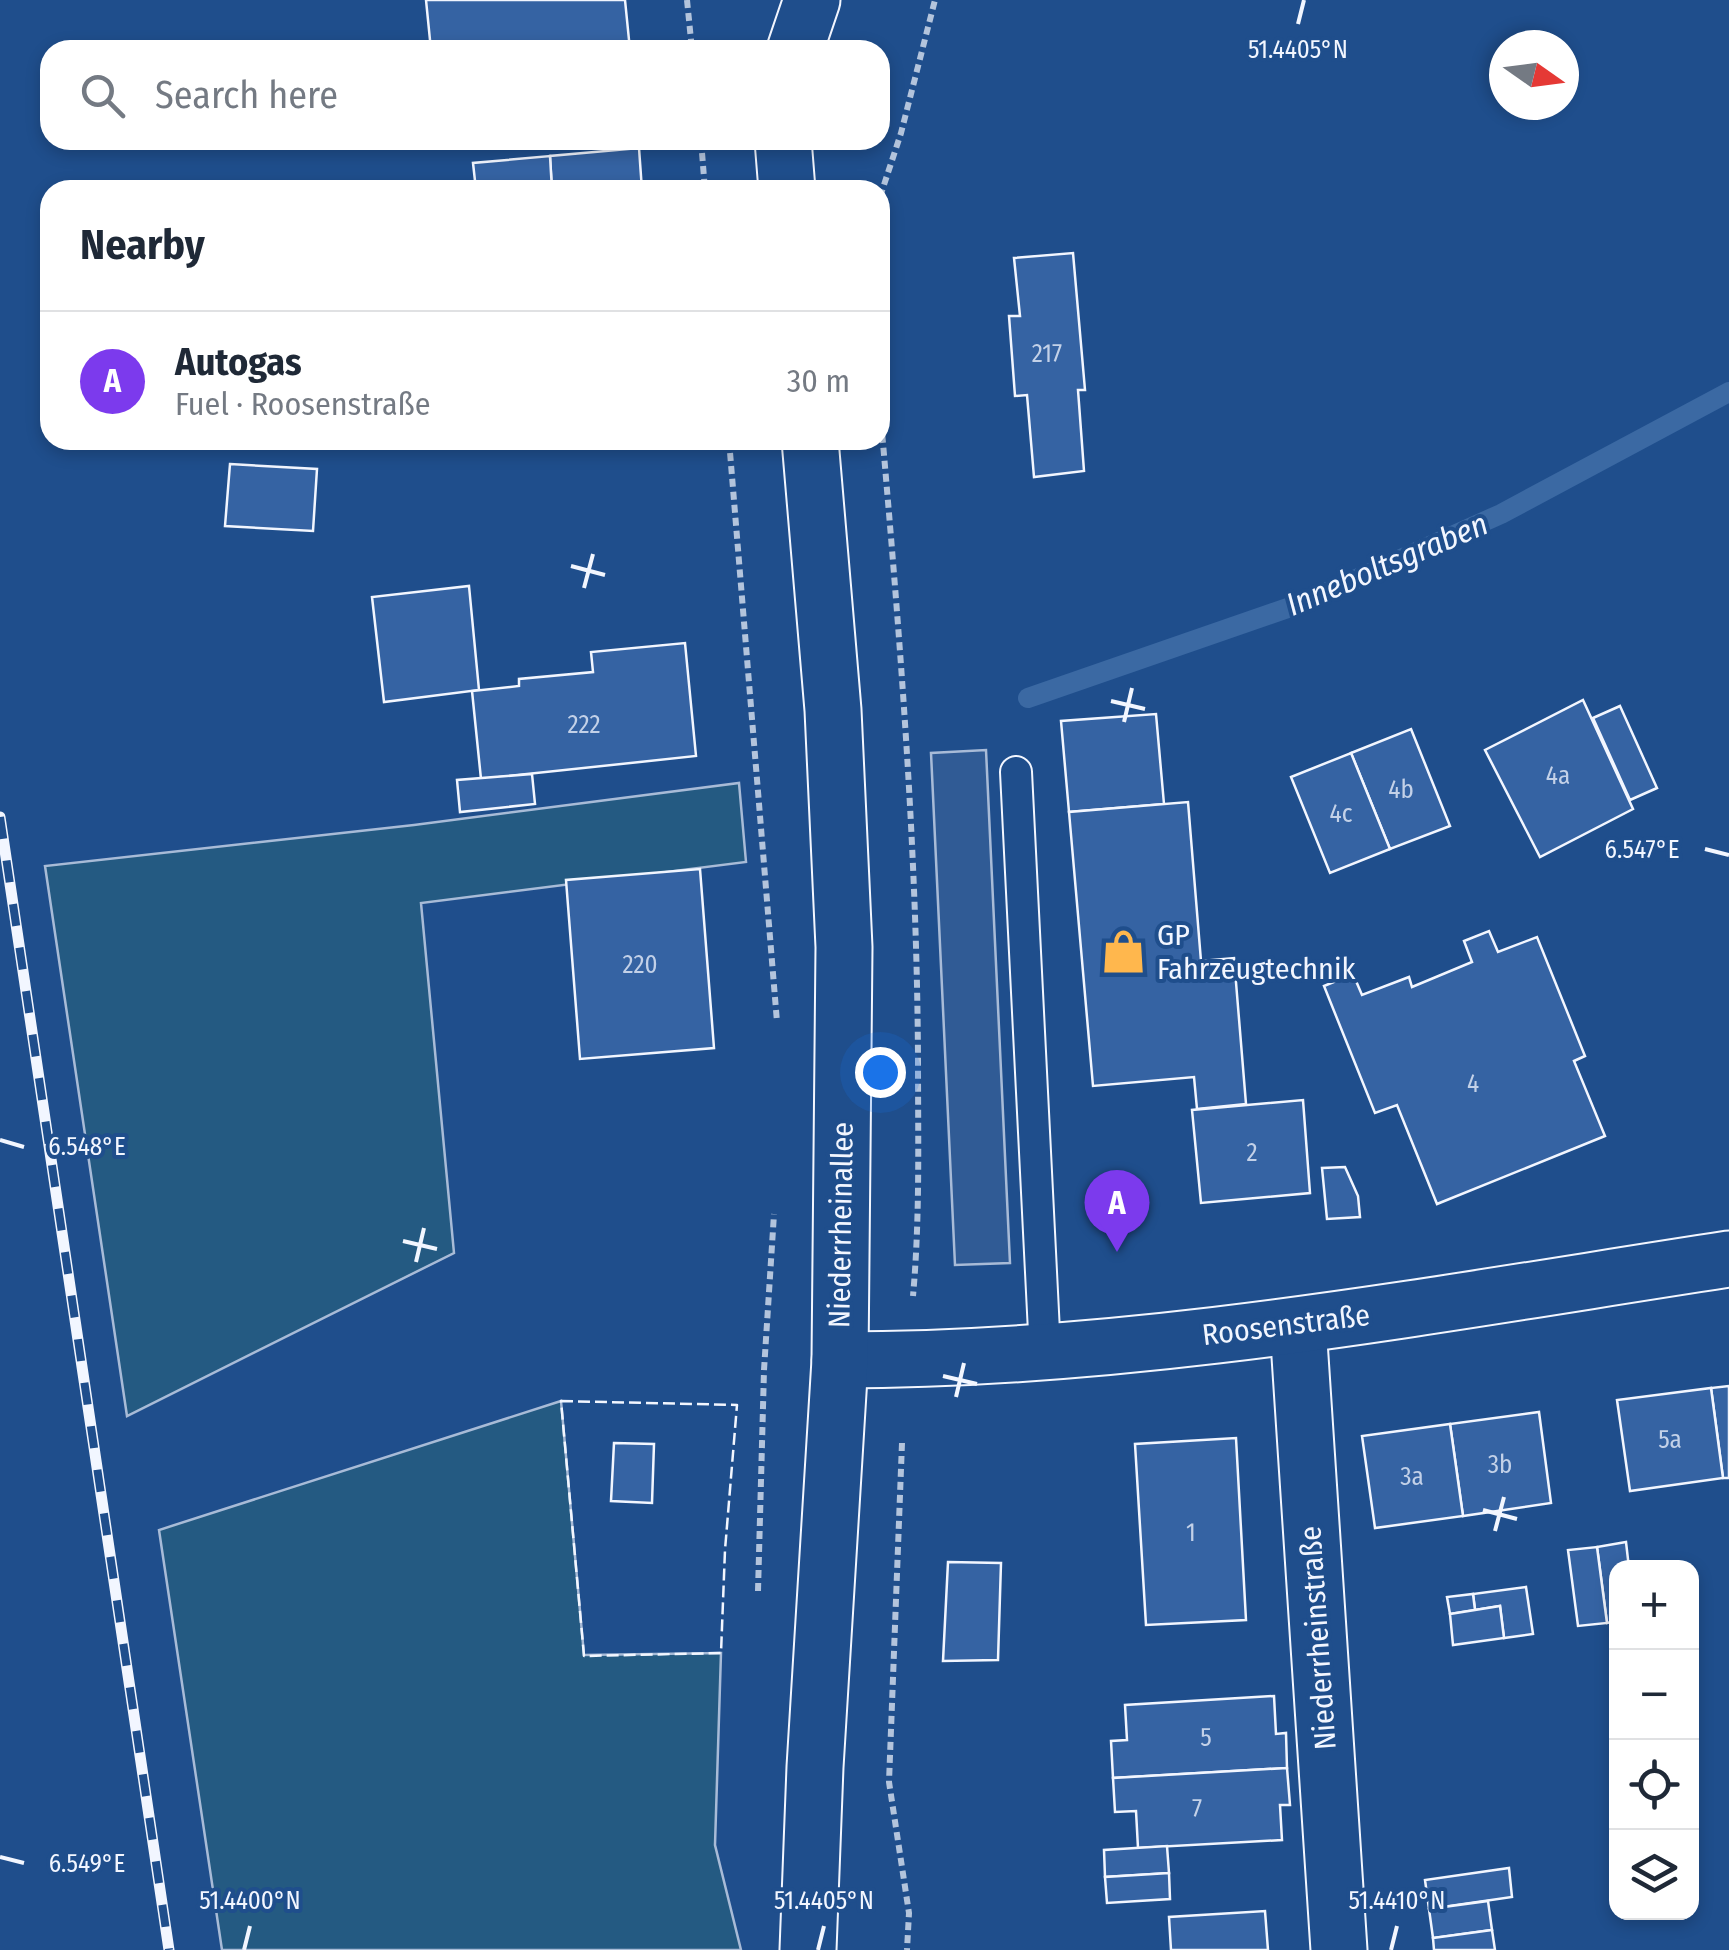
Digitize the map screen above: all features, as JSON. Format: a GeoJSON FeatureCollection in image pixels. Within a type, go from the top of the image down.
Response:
{"type":"FeatureCollection","features":[{"type":"Feature","properties":{"kind":"main road"},"geometry":{"type":"LineString","coordinates":[[770,0],[773,40]]}},
{"type":"Feature","properties":{"kind":"main road"},"geometry":{"type":"LineString","coordinates":[[799,40],[812,0]]}},
{"type":"Feature","properties":{"kind":"main road"},"geometry":{"type":"LineString","coordinates":[[784,150],[787,180]]}},
{"type":"Feature","properties":{"kind":"main road","name":"Niederrheinallee"},"geometry":{"type":"LineString","coordinates":[[808,1950],[840,1360],[844,947],[834,710],[811,450]]}},
{"type":"Feature","properties":{"kind":"main road","name":"Roosenstraße"},"geometry":{"type":"LineString","coordinates":[[840,1360],[1045,1352],[1298,1326],[1729,1259]]}},
{"type":"Feature","properties":{"kind":"main road","name":"Niederrheinstraße"},"geometry":{"type":"LineString","coordinates":[[1298,1326],[1339,1950]]}},
{"type":"Feature","properties":{"kind":"lane"},"geometry":{"type":"LineString","coordinates":[[1016,772],[1045,1352]]}},
{"type":"Feature","properties":{"kind":"path"},"geometry":{"type":"LineString","coordinates":[[688,0],[691,40]]}},
{"type":"Feature","properties":{"kind":"path"},"geometry":{"type":"LineString","coordinates":[[886,180],[902,134],[936,0]]}},
{"type":"Feature","properties":{"kind":"path"},"geometry":{"type":"LineString","coordinates":[[701,150],[704,180]]}},
{"type":"Feature","properties":{"kind":"path"},"geometry":{"type":"LineString","coordinates":[[730,450],[778,1036]]}},
{"type":"Feature","properties":{"kind":"path"},"geometry":{"type":"LineString","coordinates":[[758,1605],[764,1370],[774,1212]]}},
{"type":"Feature","properties":{"kind":"path"},"geometry":{"type":"LineString","coordinates":[[815,1767],[890,1782]]}},
{"type":"Feature","properties":{"kind":"shaded area"},"geometry":{"type":"Polygon","coordinates":[[[986,750],[1010,1263],[955,1265],[931,753],[986,750]]]}},
{"type":"Feature","properties":{"kind":"shaded area"},"geometry":{"type":"Polygon","coordinates":[[[739,783],[746,862],[421,903],[454,1253],[127,1416],[45,866],[414,825],[739,783]]]}},
{"type":"Feature","properties":{"kind":"shaded area"},"geometry":{"type":"Polygon","coordinates":[[[561,1401],[584,1655],[721,1653],[715,1845],[741,1950],[222,1950],[159,1530],[561,1401]]]}},
{"type":"Feature","properties":{"kind":"building"},"geometry":{"type":"Polygon","coordinates":[[[426,0],[625,0],[629,40],[430,40],[426,0]]]}},
{"type":"Feature","properties":{"kind":"building"},"geometry":{"type":"Polygon","coordinates":[[[639,150],[641,180],[551,180],[550,156],[639,150]]]}},
{"type":"Feature","properties":{"kind":"building"},"geometry":{"type":"Polygon","coordinates":[[[550,156],[551,180],[475,180],[473,163],[550,156]]]}},
{"type":"Feature","properties":{"kind":"building"},"geometry":{"type":"Polygon","coordinates":[[[1073,253],[1085,390],[1078,390],[1084,471],[1034,477],[1027,395],[1015,396],[1009,316],[1020,316],[1014,258],[1073,253]]]}},
{"type":"Feature","properties":{"kind":"building"},"geometry":{"type":"Polygon","coordinates":[[[230,464],[317,469],[313,531],[225,526],[230,464]]]}},
{"type":"Feature","properties":{"kind":"building"},"geometry":{"type":"Polygon","coordinates":[[[469,586],[479,690],[384,702],[372,597],[469,586]]]}},
{"type":"Feature","properties":{"kind":"building"},"geometry":{"type":"Polygon","coordinates":[[[685,643],[696,756],[481,779],[472,691],[519,686],[519,679],[593,672],[591,652],[685,643]]]}},
{"type":"Feature","properties":{"kind":"building"},"geometry":{"type":"Polygon","coordinates":[[[1583,700],[1633,809],[1540,857],[1485,750],[1583,700]]]}},
{"type":"Feature","properties":{"kind":"building"},"geometry":{"type":"Polygon","coordinates":[[[1620,706],[1657,788],[1630,800],[1593,718],[1620,706]]]}},
{"type":"Feature","properties":{"kind":"building"},"geometry":{"type":"Polygon","coordinates":[[[1156,714],[1164,804],[1069,812],[1061,721],[1156,714]]]}},
{"type":"Feature","properties":{"kind":"building"},"geometry":{"type":"Polygon","coordinates":[[[1411,729],[1450,826],[1390,849],[1351,753],[1411,729]]]}},
{"type":"Feature","properties":{"kind":"building"},"geometry":{"type":"Polygon","coordinates":[[[1351,753],[1390,849],[1330,873],[1291,777],[1351,753]]]}},
{"type":"Feature","properties":{"kind":"building"},"geometry":{"type":"Polygon","coordinates":[[[532,774],[535,804],[460,812],[457,780],[532,774]]]}},
{"type":"Feature","properties":{"kind":"building"},"geometry":{"type":"Polygon","coordinates":[[[1188,802],[1201,961],[1234,958],[1246,1104],[1197,1109],[1194,1077],[1093,1086],[1069,812],[1188,802]]]}},
{"type":"Feature","properties":{"kind":"building"},"geometry":{"type":"Polygon","coordinates":[[[700,869],[714,1048],[580,1059],[566,880],[700,869]]]}},
{"type":"Feature","properties":{"kind":"building"},"geometry":{"type":"Polygon","coordinates":[[[1489,931],[1498,952],[1537,937],[1585,1056],[1574,1061],[1605,1136],[1437,1204],[1397,1105],[1375,1113],[1324,986],[1353,974],[1362,995],[1409,977],[1412,987],[1472,962],[1464,941],[1489,931]]]}},
{"type":"Feature","properties":{"kind":"building"},"geometry":{"type":"Polygon","coordinates":[[[1303,1100],[1310,1193],[1201,1203],[1192,1110],[1303,1100]]]}},
{"type":"Feature","properties":{"kind":"building"},"geometry":{"type":"Polygon","coordinates":[[[1345,1167],[1358,1196],[1360,1217],[1327,1219],[1322,1168],[1345,1167]]]}},
{"type":"Feature","properties":{"kind":"building"},"geometry":{"type":"Polygon","coordinates":[[[1729,1386],[1729,1478],[1723,1478],[1711,1388],[1729,1386]]]}},
{"type":"Feature","properties":{"kind":"building"},"geometry":{"type":"Polygon","coordinates":[[[1711,1388],[1723,1478],[1630,1491],[1617,1400],[1711,1388]]]}},
{"type":"Feature","properties":{"kind":"building"},"geometry":{"type":"Polygon","coordinates":[[[1539,1412],[1551,1503],[1463,1516],[1450,1424],[1539,1412]]]}},
{"type":"Feature","properties":{"kind":"building"},"geometry":{"type":"Polygon","coordinates":[[[1450,1424],[1463,1516],[1375,1528],[1362,1436],[1450,1424]]]}},
{"type":"Feature","properties":{"kind":"building"},"geometry":{"type":"Polygon","coordinates":[[[1236,1438],[1246,1620],[1146,1625],[1135,1444],[1236,1438]]]}},
{"type":"Feature","properties":{"kind":"building"},"geometry":{"type":"Polygon","coordinates":[[[614,1443],[654,1444],[652,1503],[611,1501],[614,1443]]]}},
{"type":"Feature","properties":{"kind":"building"},"geometry":{"type":"Polygon","coordinates":[[[1626,1542],[1628,1560],[1609,1560],[1607,1623],[1597,1547],[1626,1542]]]}},
{"type":"Feature","properties":{"kind":"building"},"geometry":{"type":"Polygon","coordinates":[[[1597,1547],[1607,1623],[1578,1626],[1568,1550],[1597,1547]]]}},
{"type":"Feature","properties":{"kind":"building"},"geometry":{"type":"Polygon","coordinates":[[[948,1562],[1001,1563],[998,1660],[943,1661],[948,1562]]]}},
{"type":"Feature","properties":{"kind":"building"},"geometry":{"type":"Polygon","coordinates":[[[1526,1587],[1533,1634],[1504,1638],[1500,1606],[1475,1610],[1473,1594],[1526,1587]]]}},
{"type":"Feature","properties":{"kind":"building"},"geometry":{"type":"Polygon","coordinates":[[[1473,1594],[1475,1610],[1450,1614],[1447,1597],[1473,1594]]]}},
{"type":"Feature","properties":{"kind":"building"},"geometry":{"type":"Polygon","coordinates":[[[1500,1606],[1504,1638],[1453,1645],[1450,1614],[1500,1606]]]}},
{"type":"Feature","properties":{"kind":"building"},"geometry":{"type":"Polygon","coordinates":[[[1274,1696],[1276,1734],[1286,1733],[1287,1768],[1113,1778],[1111,1741],[1127,1740],[1125,1705],[1274,1696]]]}},
{"type":"Feature","properties":{"kind":"building"},"geometry":{"type":"Polygon","coordinates":[[[1287,1768],[1290,1805],[1280,1805],[1282,1840],[1138,1848],[1136,1811],[1115,1812],[1113,1778],[1287,1768]]]}},
{"type":"Feature","properties":{"kind":"building"},"geometry":{"type":"Polygon","coordinates":[[[1167,1846],[1169,1873],[1105,1877],[1104,1850],[1167,1846]]]}},
{"type":"Feature","properties":{"kind":"building"},"geometry":{"type":"Polygon","coordinates":[[[1509,1868],[1512,1897],[1429,1909],[1425,1880],[1509,1868]]]}},
{"type":"Feature","properties":{"kind":"building"},"geometry":{"type":"Polygon","coordinates":[[[1169,1873],[1170,1899],[1107,1903],[1105,1877],[1169,1873]]]}},
{"type":"Feature","properties":{"kind":"building"},"geometry":{"type":"Polygon","coordinates":[[[1488,1901],[1492,1930],[1433,1938],[1429,1909],[1488,1901]]]}},
{"type":"Feature","properties":{"kind":"building"},"geometry":{"type":"Polygon","coordinates":[[[1265,1911],[1268,1950],[1171,1950],[1169,1917],[1265,1911]]]}},
{"type":"Feature","properties":{"kind":"building"},"geometry":{"type":"Polygon","coordinates":[[[1492,1930],[1495,1950],[1434,1950],[1433,1938],[1492,1930]]]}},
{"type":"Feature","properties":{"kind":"waterway","name":"Inneboltsgraben"},"geometry":{"type":"LineString","coordinates":[[1028,698],[1305,602],[1501,514],[1729,392]]}},
{"type":"Feature","properties":{"kind":"railway"},"geometry":{"type":"LineString","coordinates":[[0,817],[169,1950]]}},
{"type":"Feature","properties":{"kind":"fence"},"geometry":{"type":"LineString","coordinates":[[561,1401],[737,1405],[721,1653],[584,1656],[561,1401]]}},
{"type":"Feature","properties":{"kind":"place","name":"GP Fahrzeugtechnik"},"geometry":{"type":"Point","coordinates":[1124,952]}},
{"type":"Feature","properties":{"kind":"place","name":"Autogas"},"geometry":{"type":"Point","coordinates":[1117,1252]}}]}
